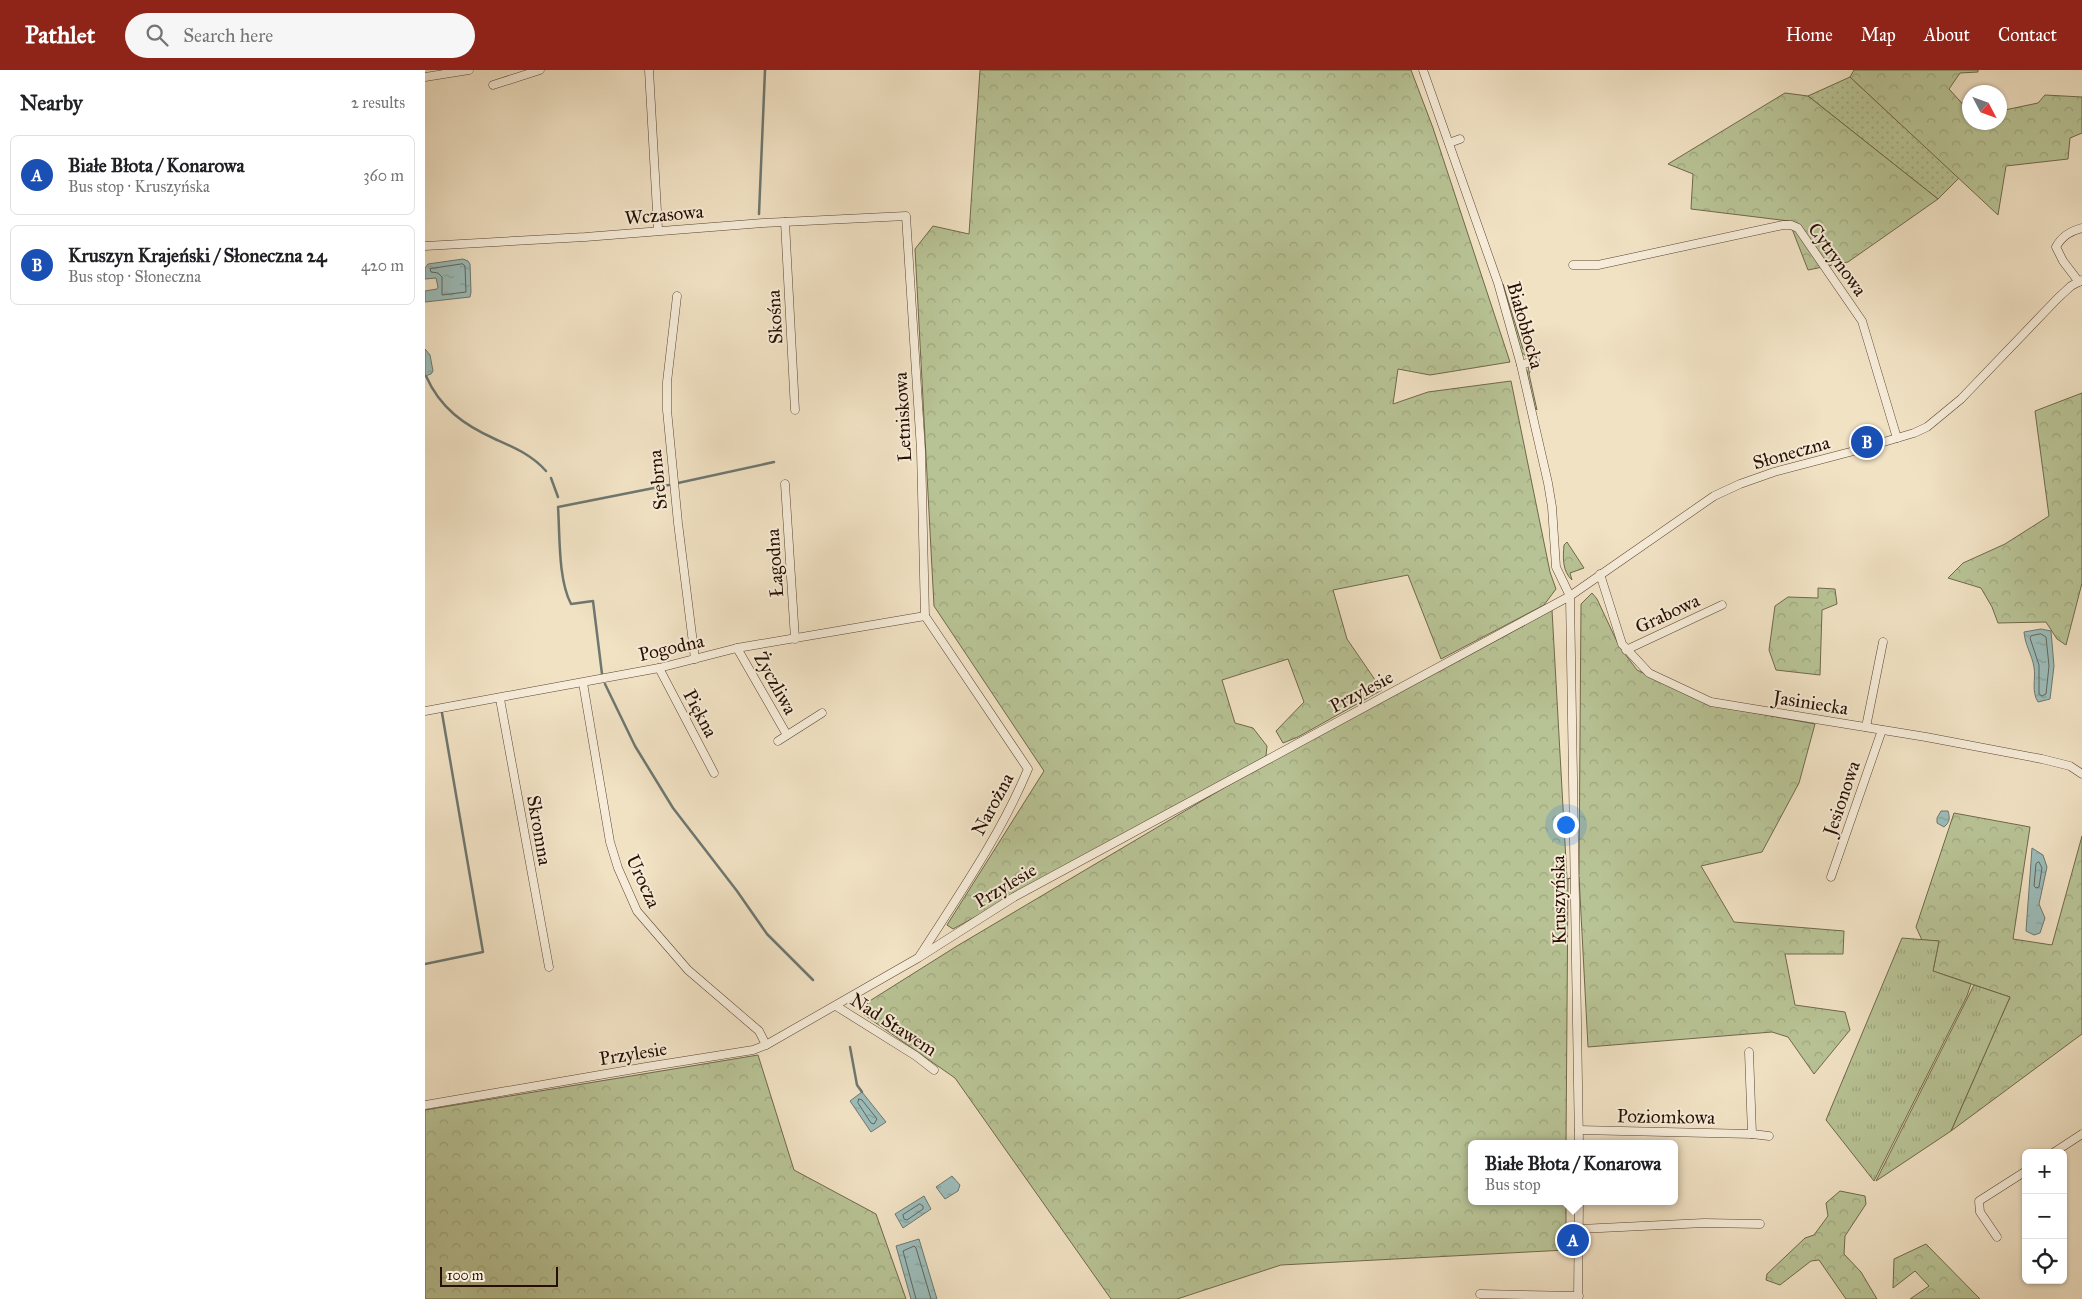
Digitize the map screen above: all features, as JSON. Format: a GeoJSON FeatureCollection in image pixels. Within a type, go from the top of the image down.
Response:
{"type":"FeatureCollection","features":[{"type":"Feature","properties":{"kind":"street"},"geometry":{"type":"LineString","coordinates":[[425,77],[469,70]]}},
{"type":"Feature","properties":{"kind":"street"},"geometry":{"type":"LineString","coordinates":[[493,85],[540,70]]}},
{"type":"Feature","properties":{"kind":"street"},"geometry":{"type":"LineString","coordinates":[[649,70],[658,230]]}},
{"type":"Feature","properties":{"kind":"street","name":"Białobłocka"},"geometry":{"type":"LineString","coordinates":[[1423,70],[1497,283],[1521,365],[1550,499],[1556,567],[1569,596]]}},
{"type":"Feature","properties":{"kind":"street"},"geometry":{"type":"LineString","coordinates":[[1449,143],[1460,139]]}},
{"type":"Feature","properties":{"kind":"street","name":"Wczasowa"},"geometry":{"type":"LineString","coordinates":[[425,246],[785,222],[906,216]]}},
{"type":"Feature","properties":{"kind":"street","name":"Letniskowa"},"geometry":{"type":"LineString","coordinates":[[906,216],[921,450],[925,616]]}},
{"type":"Feature","properties":{"kind":"street","name":"Skośna"},"geometry":{"type":"LineString","coordinates":[[785,222],[795,410]]}},
{"type":"Feature","properties":{"kind":"street","name":"Cytrynowa"},"geometry":{"type":"LineString","coordinates":[[1573,265],[1598,265],[1783,225],[1791,225],[1798,228],[1862,321],[1897,438]]}},
{"type":"Feature","properties":{"kind":"street"},"geometry":{"type":"LineString","coordinates":[[2081,281],[2063,261],[2055,247],[2061,238],[2073,230],[2082,228]]}},
{"type":"Feature","properties":{"kind":"street","name":"Słoneczna"},"geometry":{"type":"LineString","coordinates":[[1569,596],[1702,503],[1727,489],[1774,472],[1897,438],[1927,427],[1949,411],[2053,303],[2081,281]]}},
{"type":"Feature","properties":{"kind":"street","name":"Srebrna"},"geometry":{"type":"LineString","coordinates":[[677,296],[667,382],[667,410],[678,523],[695,659]]}},
{"type":"Feature","properties":{"kind":"street"},"geometry":{"type":"LineString","coordinates":[[1521,365],[1535,360]]}},
{"type":"Feature","properties":{"kind":"street","name":"Łagodna"},"geometry":{"type":"LineString","coordinates":[[785,484],[795,639]]}},
{"type":"Feature","properties":{"kind":"street","name":"Jasiniecka"},"geometry":{"type":"LineString","coordinates":[[1600,574],[1622,644],[1626,650],[1649,673],[1711,702],[1866,727],[2042,759],[2070,766],[2082,774]]}},
{"type":"Feature","properties":{"kind":"street","name":"Przylesie"},"geometry":{"type":"LineString","coordinates":[[425,1105],[753,1050],[767,1044],[918,958],[1014,897],[1569,596]]}},
{"type":"Feature","properties":{"kind":"street","name":"Kruszyńska"},"geometry":{"type":"LineString","coordinates":[[1569,596],[1579,1140]]}},
{"type":"Feature","properties":{"kind":"street","name":"Grabowa"},"geometry":{"type":"LineString","coordinates":[[1626,650],[1722,605]]}},
{"type":"Feature","properties":{"kind":"street","name":"Pogodna"},"geometry":{"type":"LineString","coordinates":[[425,712],[659,668],[737,648],[925,616]]}},
{"type":"Feature","properties":{"kind":"street","name":"Narożna"},"geometry":{"type":"LineString","coordinates":[[918,958],[988,847],[1019,791],[1028,769],[925,616]]}},
{"type":"Feature","properties":{"kind":"street"},"geometry":{"type":"LineString","coordinates":[[1866,727],[1883,642]]}},
{"type":"Feature","properties":{"kind":"street","name":"Życzliwa"},"geometry":{"type":"LineString","coordinates":[[737,648],[787,735]]}},
{"type":"Feature","properties":{"kind":"street","name":"Piękna"},"geometry":{"type":"LineString","coordinates":[[659,668],[714,773]]}},
{"type":"Feature","properties":{"kind":"street","name":"Urocza"},"geometry":{"type":"LineString","coordinates":[[583,683],[610,842],[618,868],[637,911],[688,970],[759,1031],[767,1044]]}},
{"type":"Feature","properties":{"kind":"street","name":"Skromna"},"geometry":{"type":"LineString","coordinates":[[500,699],[549,967]]}},
{"type":"Feature","properties":{"kind":"street","name":"Życzliwa"},"geometry":{"type":"LineString","coordinates":[[778,741],[822,713]]}},
{"type":"Feature","properties":{"kind":"street","name":"Jesionowa"},"geometry":{"type":"LineString","coordinates":[[1831,877],[1882,730]]}},
{"type":"Feature","properties":{"kind":"street","name":"Nad Stawem"},"geometry":{"type":"LineString","coordinates":[[836,1006],[935,1070]]}},
{"type":"Feature","properties":{"kind":"street"},"geometry":{"type":"LineString","coordinates":[[1749,1052],[1752,1134]]}},
{"type":"Feature","properties":{"kind":"street","name":"Poziomkowa"},"geometry":{"type":"LineString","coordinates":[[1579,1130],[1769,1136]]}},
{"type":"Feature","properties":{"kind":"street"},"geometry":{"type":"LineString","coordinates":[[2059,1149],[2082,1134]]}},
{"type":"Feature","properties":{"kind":"street"},"geometry":{"type":"LineString","coordinates":[[1997,1237],[1980,1212],[1979,1201],[2022,1173]]}},
{"type":"Feature","properties":{"kind":"street"},"geometry":{"type":"LineString","coordinates":[[1480,1294],[1579,1297],[1579,1205]]}},
{"type":"Feature","properties":{"kind":"street"},"geometry":{"type":"LineString","coordinates":[[1580,1229],[1704,1223],[1759,1224]]}},
{"type":"Feature","properties":{"kind":"green space"},"geometry":{"type":"Polygon","coordinates":[[[980,70],[1411,70],[1433,128],[1510,362],[1430,375],[1398,369],[1393,404],[1428,392],[1511,381],[1550,572],[1556,589],[1544,605],[1441,659],[1408,575],[1333,590],[1347,639],[1382,690],[1298,737],[1283,743],[1276,731],[1304,702],[1288,659],[1222,680],[1235,723],[1253,728],[1267,746],[1266,756],[1231,777],[1233,782],[1552,610],[1567,879],[1579,875],[1581,604],[1592,593],[1597,599],[1619,646],[1637,670],[1711,705],[1815,724],[1799,783],[1762,852],[1701,866],[1734,922],[1844,931],[1843,954],[1785,954],[1795,1005],[1845,1012],[1850,1030],[1814,1074],[1788,1037],[1772,1032],[1588,1047],[1579,876],[1568,879],[1566,1140],[1468,1140],[1468,1205],[1566,1205],[1566,1250],[1281,1265],[1177,1299],[1111,1299],[955,1078],[863,1014],[868,1002],[957,946],[1232,783],[1229,778],[953,929],[947,925],[1044,771],[934,606],[915,249],[933,226],[969,234],[980,70]]]}},
{"type":"Feature","properties":{"kind":"green space"},"geometry":{"type":"Polygon","coordinates":[[[1854,70],[1978,70],[1978,72],[1960,73],[1949,89],[1962,103],[1962,130],[2007,130],[2007,110],[2038,103],[2045,95],[2082,97],[2082,133],[2070,138],[2068,159],[2006,166],[1998,215],[1850,77],[1854,70]]]}},
{"type":"Feature","properties":{"kind":"green space"},"geometry":{"type":"Polygon","coordinates":[[[1850,77],[1959,178],[1938,199],[1808,96],[1850,77]]]}},
{"type":"Feature","properties":{"kind":"green space"},"geometry":{"type":"Polygon","coordinates":[[[1785,93],[1808,96],[1938,199],[1848,262],[1808,270],[1789,221],[1691,209],[1693,174],[1668,164],[1785,93]]]}},
{"type":"Feature","properties":{"kind":"green space"},"geometry":{"type":"Polygon","coordinates":[[[1503,284],[1523,349],[1532,357],[1527,357],[1521,352],[1503,284]]]}},
{"type":"Feature","properties":{"kind":"green space"},"geometry":{"type":"Polygon","coordinates":[[[1533,364],[1529,374],[1537,410],[1527,375],[1529,366],[1533,364]]]}},
{"type":"Feature","properties":{"kind":"green space"},"geometry":{"type":"Polygon","coordinates":[[[2082,393],[2082,583],[2066,645],[2057,639],[2046,622],[1998,623],[1992,607],[1981,588],[1948,578],[1963,563],[2005,544],[2049,516],[2035,411],[2082,393]]]}},
{"type":"Feature","properties":{"kind":"green space"},"geometry":{"type":"Polygon","coordinates":[[[1567,542],[1584,568],[1570,573],[1572,580],[1566,572],[1564,564],[1564,545],[1567,542]]]}},
{"type":"Feature","properties":{"kind":"green space"},"geometry":{"type":"Polygon","coordinates":[[[1818,588],[1835,589],[1837,604],[1822,610],[1820,675],[1776,670],[1769,650],[1775,606],[1788,597],[1818,598],[1818,588]]]}},
{"type":"Feature","properties":{"kind":"green space"},"geometry":{"type":"Polygon","coordinates":[[[1954,813],[2030,827],[2013,939],[2052,945],[2082,836],[2082,1034],[1951,1131],[2010,997],[1933,971],[1939,941],[1922,940],[1916,927],[1954,813]]]}},
{"type":"Feature","properties":{"kind":"green space"},"geometry":{"type":"Polygon","coordinates":[[[1902,938],[1939,941],[1933,971],[1971,984],[1967,996],[1874,1181],[1826,1120],[1902,938]]]}},
{"type":"Feature","properties":{"kind":"green space"},"geometry":{"type":"Polygon","coordinates":[[[1974,985],[2010,997],[1951,1131],[1876,1181],[1974,985]]]}},
{"type":"Feature","properties":{"kind":"green space"},"geometry":{"type":"Polygon","coordinates":[[[758,1055],[794,1170],[876,1214],[906,1299],[425,1299],[425,1110],[758,1055]]]}},
{"type":"Feature","properties":{"kind":"green space"},"geometry":{"type":"Polygon","coordinates":[[[1840,1191],[1865,1196],[1866,1204],[1845,1236],[1844,1254],[1861,1272],[1877,1299],[1846,1299],[1819,1260],[1811,1261],[1780,1285],[1766,1280],[1767,1274],[1805,1238],[1814,1235],[1828,1216],[1826,1203],[1840,1191]]]}},
{"type":"Feature","properties":{"kind":"green space"},"geometry":{"type":"Polygon","coordinates":[[[1926,1244],[1980,1299],[1910,1299],[1929,1286],[1915,1271],[1893,1288],[1894,1259],[1926,1244]]]}},
{"type":"Feature","properties":{"kind":"water"},"geometry":{"type":"Polygon","coordinates":[[[463,259],[470,264],[470,297],[425,302],[425,291],[437,289],[438,287],[436,278],[425,279],[425,268],[428,264],[463,259]]]}},
{"type":"Feature","properties":{"kind":"water"},"geometry":{"type":"Polygon","coordinates":[[[425,349],[430,355],[433,371],[425,376],[425,349]]]}},
{"type":"Feature","properties":{"kind":"water"},"geometry":{"type":"Polygon","coordinates":[[[2041,629],[2051,631],[2054,666],[2050,699],[2038,702],[2034,689],[2034,667],[2024,632],[2041,629]]]}},
{"type":"Feature","properties":{"kind":"water"},"geometry":{"type":"Polygon","coordinates":[[[1941,811],[1948,811],[1949,813],[1948,822],[1944,827],[1937,823],[1937,818],[1941,811]]]}},
{"type":"Feature","properties":{"kind":"water"},"geometry":{"type":"Polygon","coordinates":[[[2032,848],[2043,855],[2047,867],[2039,904],[2045,918],[2040,933],[2034,935],[2026,931],[2032,848]]]}},
{"type":"Feature","properties":{"kind":"water"},"geometry":{"type":"Polygon","coordinates":[[[862,1092],[886,1122],[871,1132],[850,1101],[862,1092]]]}},
{"type":"Feature","properties":{"kind":"water"},"geometry":{"type":"Polygon","coordinates":[[[952,1176],[960,1185],[958,1191],[945,1199],[936,1187],[952,1176]]]}},
{"type":"Feature","properties":{"kind":"water"},"geometry":{"type":"Polygon","coordinates":[[[924,1196],[931,1209],[903,1228],[895,1214],[924,1196]]]}},
{"type":"Feature","properties":{"kind":"water"},"geometry":{"type":"Polygon","coordinates":[[[919,1239],[937,1299],[911,1299],[896,1246],[919,1239]]]}},
{"type":"Feature","properties":{"kind":"waterway"},"geometry":{"type":"LineString","coordinates":[[759,214],[765,70]]}},
{"type":"Feature","properties":{"kind":"waterway"},"geometry":{"type":"LineString","coordinates":[[426,376],[438,397],[454,414],[473,428],[529,456],[546,471]]}},
{"type":"Feature","properties":{"kind":"waterway"},"geometry":{"type":"LineString","coordinates":[[678,483],[774,462]]}},
{"type":"Feature","properties":{"kind":"waterway"},"geometry":{"type":"LineString","coordinates":[[551,478],[558,497]]}},
{"type":"Feature","properties":{"kind":"waterway"},"geometry":{"type":"LineString","coordinates":[[602,674],[593,601],[571,604],[567,594],[560,557],[558,507],[669,485]]}},
{"type":"Feature","properties":{"kind":"waterway"},"geometry":{"type":"LineString","coordinates":[[605,684],[635,746],[673,808],[737,891],[767,934],[813,980]]}},
{"type":"Feature","properties":{"kind":"waterway"},"geometry":{"type":"LineString","coordinates":[[425,964],[483,952],[442,713]]}},
{"type":"Feature","properties":{"kind":"waterway"},"geometry":{"type":"LineString","coordinates":[[850,1047],[857,1085],[862,1092]]}},
{"type":"Feature","properties":{"kind":"place","name":"Kruszyn Krajeński / Słoneczna 24"},"geometry":{"type":"Point","coordinates":[1867,442]}},
{"type":"Feature","properties":{"kind":"place","name":"Białe Błota / Konarowa"},"geometry":{"type":"Point","coordinates":[1573,1240]}}]}
